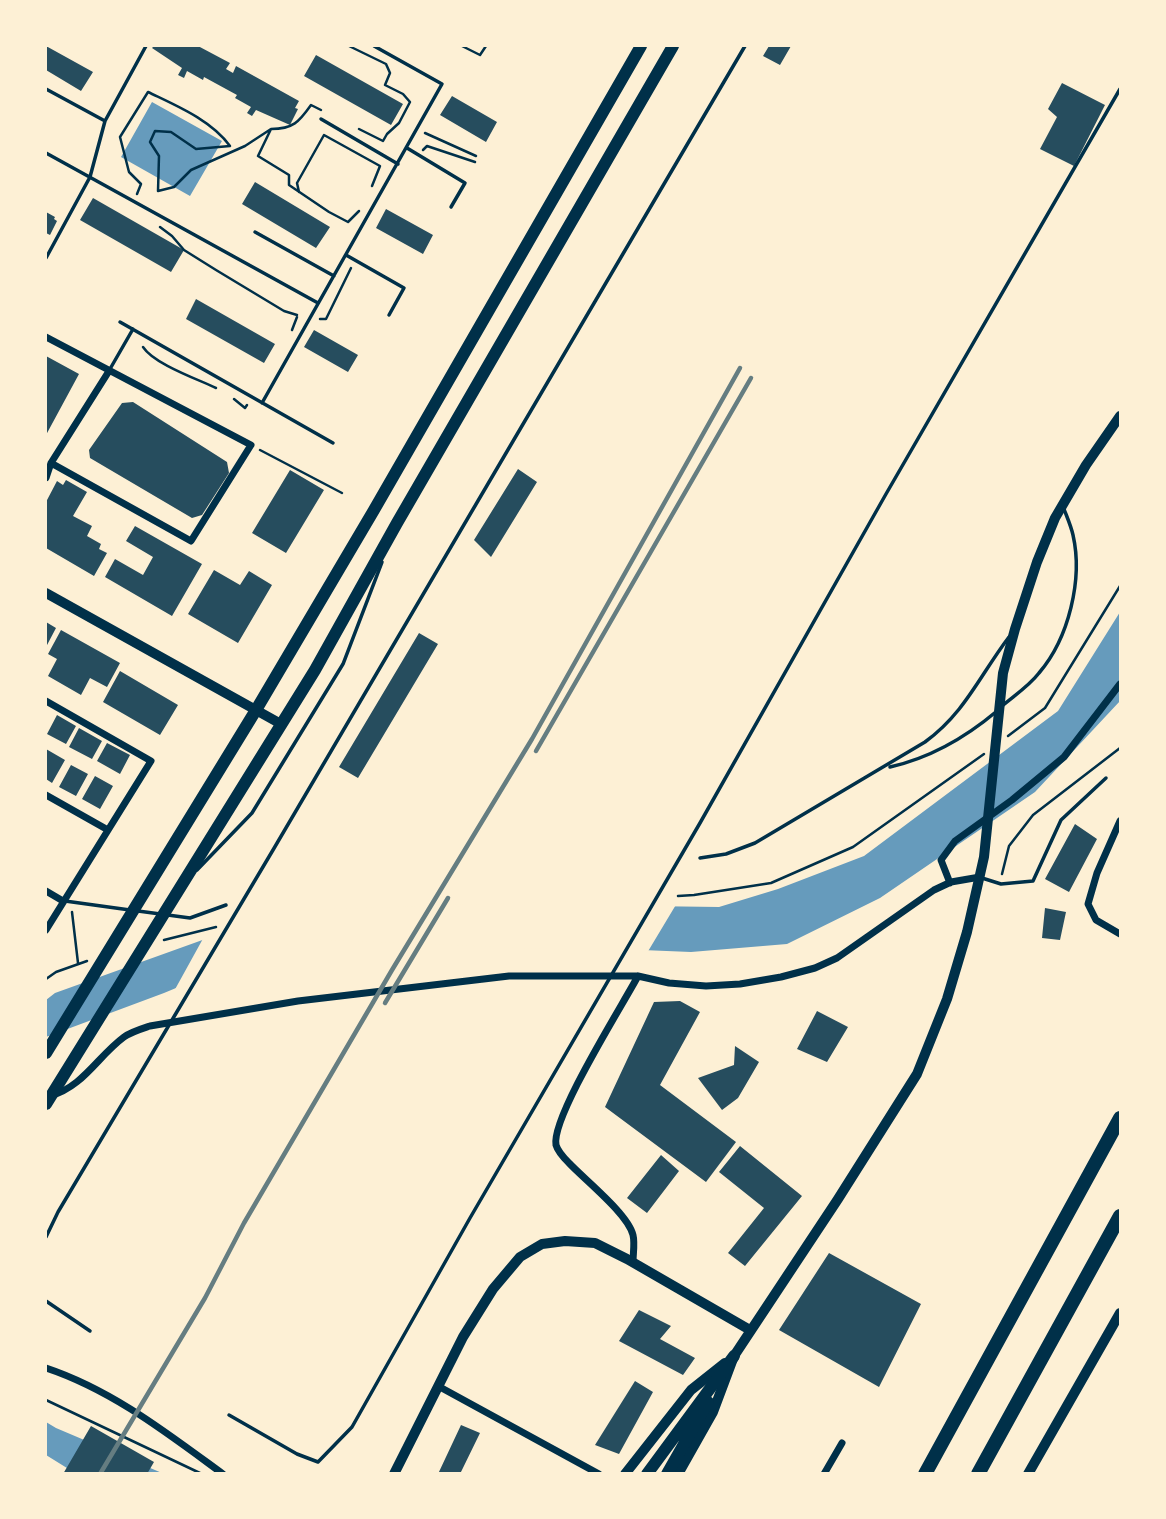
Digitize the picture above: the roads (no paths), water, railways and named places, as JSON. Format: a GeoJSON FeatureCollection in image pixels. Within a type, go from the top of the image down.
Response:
{"type":"FeatureCollection","features":[{"type":"Feature","properties":{"kind":"highway"},"geometry":{"type":"LineString","coordinates":[[925,1474],[1121,1118]]}},
{"type":"Feature","properties":{"kind":"highway"},"geometry":{"type":"LineString","coordinates":[[978,1474],[1121,1216]]}},
{"type":"Feature","properties":{"kind":"main road"},"geometry":{"type":"LineString","coordinates":[[46,1053],[256,710],[641,46]]}},
{"type":"Feature","properties":{"kind":"main road"},"geometry":{"type":"LineString","coordinates":[[46,1104],[316,670],[397,523],[673,46]]}},
{"type":"Feature","properties":{"kind":"main road"},"geometry":{"type":"LineString","coordinates":[[647,1474],[734,1356]]}},
{"type":"Feature","properties":{"kind":"main road"},"geometry":{"type":"LineString","coordinates":[[667,1474],[734,1356]]}},
{"type":"Feature","properties":{"kind":"street"},"geometry":{"type":"LineString","coordinates":[[46,337],[251,445],[191,541],[51,463]]}},
{"type":"Feature","properties":{"kind":"street"},"geometry":{"type":"LineString","coordinates":[[46,478],[51,463],[109,371]]}},
{"type":"Feature","properties":{"kind":"street"},"geometry":{"type":"LineString","coordinates":[[678,1474],[713,1412],[734,1356],[917,1074],[947,999],[980,877],[1003,673],[1015,629],[1037,562],[1063,502],[1121,416]]}},
{"type":"Feature","properties":{"kind":"street"},"geometry":{"type":"LineString","coordinates":[[46,593],[281,724]]}},
{"type":"Feature","properties":{"kind":"street"},"geometry":{"type":"LineString","coordinates":[[950,883],[941,860],[955,841],[1012,800],[1064,757],[1121,684]]}},
{"type":"Feature","properties":{"kind":"street"},"geometry":{"type":"LineString","coordinates":[[46,701],[152,761],[46,930]]}},
{"type":"Feature","properties":{"kind":"street"},"geometry":{"type":"LineString","coordinates":[[46,795],[108,830]]}},
{"type":"Feature","properties":{"kind":"street"},"geometry":{"type":"LineString","coordinates":[[1121,821],[1097,873],[1088,904],[1096,920],[1121,934]]}},
{"type":"Feature","properties":{"kind":"street"},"geometry":{"type":"LineString","coordinates":[[46,1098],[63,1093],[79,1082],[127,1035],[150,1026],[298,1001],[509,976],[638,976],[669,983],[706,986],[768,979],[815,968],[837,958],[934,890],[950,883],[980,877]]}},
{"type":"Feature","properties":{"kind":"street"},"geometry":{"type":"LineString","coordinates":[[46,891],[63,901]]}},
{"type":"Feature","properties":{"kind":"street"},"geometry":{"type":"LineString","coordinates":[[633,1262],[633,1234],[621,1216],[559,1151],[556,1144],[558,1131],[573,1093],[638,976]]}},
{"type":"Feature","properties":{"kind":"street"},"geometry":{"type":"LineString","coordinates":[[394,1474],[463,1336],[493,1289],[520,1257],[542,1244],[565,1241],[595,1243],[750,1330]]}},
{"type":"Feature","properties":{"kind":"street"},"geometry":{"type":"LineString","coordinates":[[1028,1474],[1121,1313]]}},
{"type":"Feature","properties":{"kind":"street"},"geometry":{"type":"LineString","coordinates":[[625,1474],[691,1390],[734,1356]]}},
{"type":"Feature","properties":{"kind":"street"},"geometry":{"type":"LineString","coordinates":[[46,1368],[89,1386],[133,1410],[223,1474]]}},
{"type":"Feature","properties":{"kind":"street"},"geometry":{"type":"LineString","coordinates":[[438,1386],[599,1474]]}},
{"type":"Feature","properties":{"kind":"street"},"geometry":{"type":"LineString","coordinates":[[824,1474],[842,1443]]}},
{"type":"Feature","properties":{"kind":"lane"},"geometry":{"type":"LineString","coordinates":[[46,258],[90,177],[106,121],[146,46]]}},
{"type":"Feature","properties":{"kind":"lane"},"geometry":{"type":"LineString","coordinates":[[262,403],[442,85],[374,46]]}},
{"type":"Feature","properties":{"kind":"lane"},"geometry":{"type":"LineString","coordinates":[[46,1237],[58,1212],[274,850],[745,46]]}},
{"type":"Feature","properties":{"kind":"lane"},"geometry":{"type":"LineString","coordinates":[[46,89],[106,121]]}},
{"type":"Feature","properties":{"kind":"lane"},"geometry":{"type":"LineString","coordinates":[[229,1416],[297,1454],[318,1462],[352,1427],[1121,89]]}},
{"type":"Feature","properties":{"kind":"lane"},"geometry":{"type":"LineString","coordinates":[[321,119],[398,164]]}},
{"type":"Feature","properties":{"kind":"lane"},"geometry":{"type":"LineString","coordinates":[[407,148],[465,183],[451,207]]}},
{"type":"Feature","properties":{"kind":"lane"},"geometry":{"type":"LineString","coordinates":[[46,153],[318,303]]}},
{"type":"Feature","properties":{"kind":"lane"},"geometry":{"type":"LineString","coordinates":[[255,232],[334,276]]}},
{"type":"Feature","properties":{"kind":"lane"},"geometry":{"type":"LineString","coordinates":[[346,255],[404,288],[389,314]]}},
{"type":"Feature","properties":{"kind":"lane"},"geometry":{"type":"LineString","coordinates":[[120,322],[333,443]]}},
{"type":"Feature","properties":{"kind":"lane"},"geometry":{"type":"LineString","coordinates":[[109,371],[133,329]]}},
{"type":"Feature","properties":{"kind":"lane"},"geometry":{"type":"LineString","coordinates":[[885,768],[912,761],[953,743],[984,722],[1033,680],[1047,663],[1066,620],[1074,588],[1074,547],[1063,502]]}},
{"type":"Feature","properties":{"kind":"lane"},"geometry":{"type":"LineString","coordinates":[[181,887],[252,813],[343,664],[397,523]]}},
{"type":"Feature","properties":{"kind":"lane"},"geometry":{"type":"LineString","coordinates":[[700,858],[726,854],[755,843],[925,742],[953,720],[985,669],[1015,629]]}},
{"type":"Feature","properties":{"kind":"lane"},"geometry":{"type":"LineString","coordinates":[[980,877],[1001,884],[1033,881],[1061,820],[1106,778]]}},
{"type":"Feature","properties":{"kind":"lane"},"geometry":{"type":"LineString","coordinates":[[63,901],[190,918],[226,905]]}},
{"type":"Feature","properties":{"kind":"lane"},"geometry":{"type":"LineString","coordinates":[[46,1301],[90,1331]]}},
{"type":"Feature","properties":{"kind":"water"},"geometry":{"type":"Polygon","coordinates":[[[152,102],[222,141],[190,196],[121,157],[152,102]]]}},
{"type":"Feature","properties":{"kind":"water"},"geometry":{"type":"Polygon","coordinates":[[[1120,612],[1120,701],[1035,792],[880,898],[787,944],[691,952],[301,936],[164,993],[46,1037],[46,1000],[55,993],[272,915],[571,905],[719,907],[778,889],[864,856],[1058,711],[1120,612]]]}},
{"type":"Feature","properties":{"kind":"water"},"geometry":{"type":"Polygon","coordinates":[[[46,1422],[162,1473],[75,1473],[46,1455],[46,1422]]]}},
{"type":"Feature","properties":{"kind":"railway"},"geometry":{"type":"LineString","coordinates":[[100,1474],[205,1298],[244,1223],[392,970],[532,739],[740,368]]}},
{"type":"Feature","properties":{"kind":"railway"},"geometry":{"type":"LineString","coordinates":[[536,751],[751,378]]}},
{"type":"Feature","properties":{"kind":"railway"},"geometry":{"type":"LineString","coordinates":[[385,1003],[448,898]]}}]}
